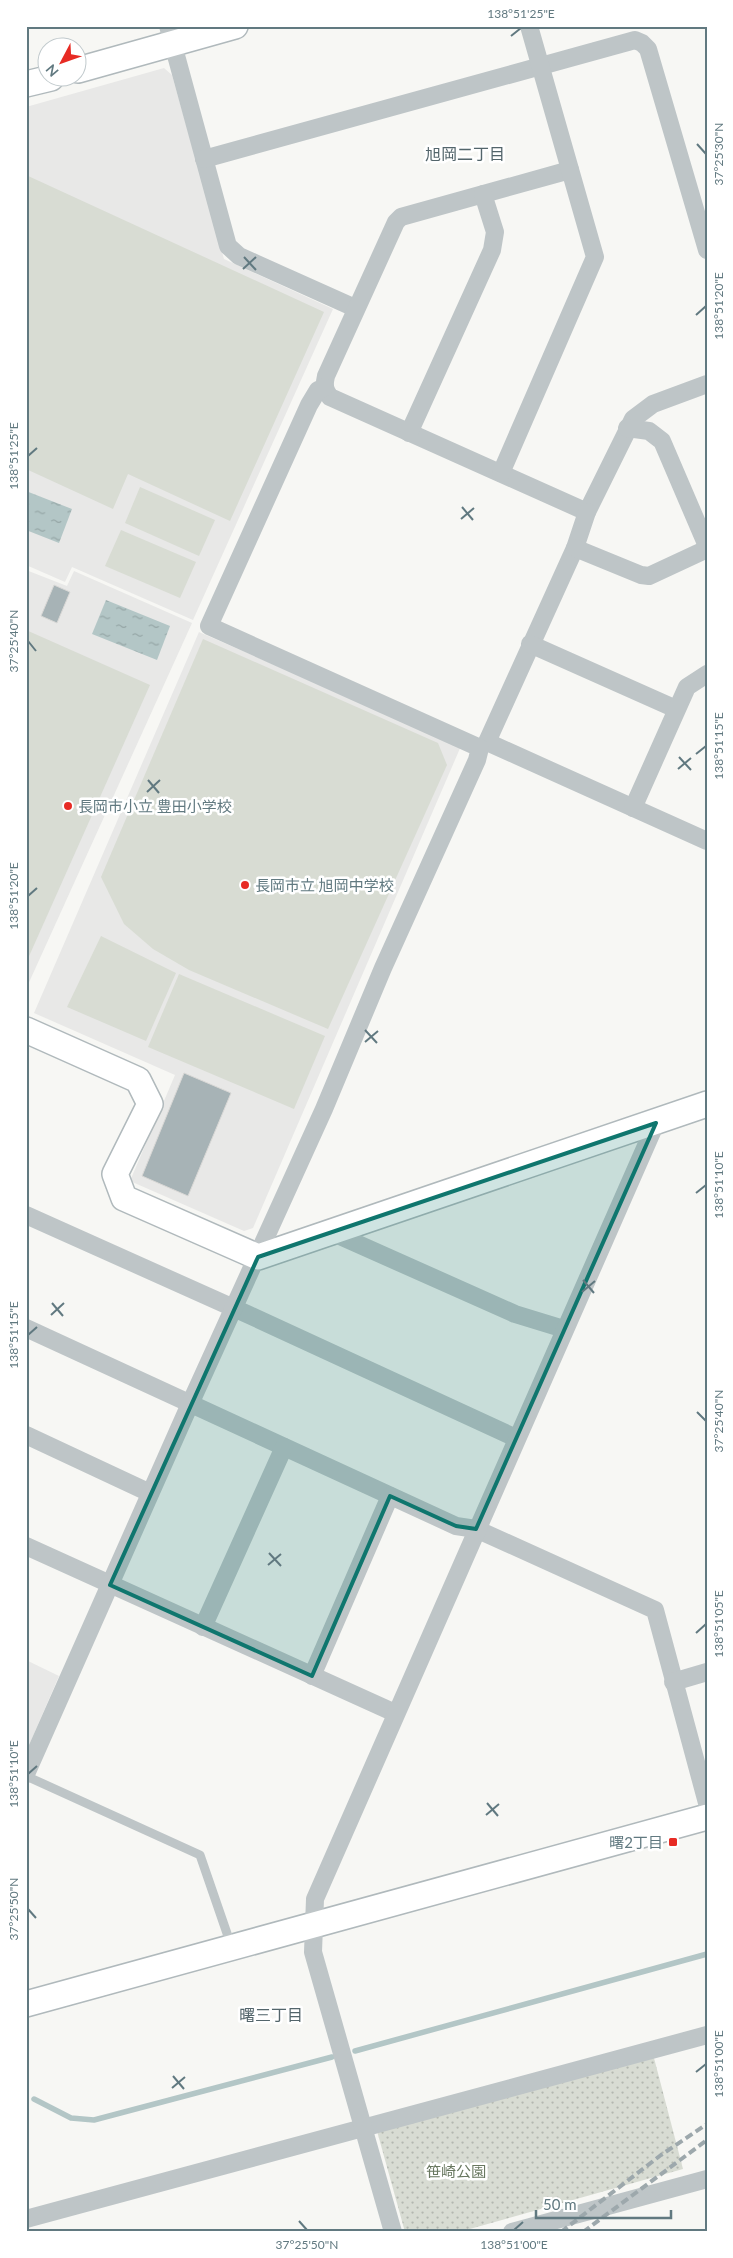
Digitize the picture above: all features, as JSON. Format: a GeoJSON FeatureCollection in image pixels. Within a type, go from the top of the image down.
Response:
{"type":"FeatureCollection","features":[{"type":"Feature","properties":{"kind":"street"},"geometry":{"type":"LineString","coordinates":[[88,66],[170,35],[235,26]]}},
{"type":"Feature","properties":{"kind":"street"},"geometry":{"type":"LineString","coordinates":[[501,473],[595,257],[529,26]]}},
{"type":"Feature","properties":{"kind":"street"},"geometry":{"type":"LineString","coordinates":[[170,35],[228,246],[239,256],[355,308]]}},
{"type":"Feature","properties":{"kind":"street"},"geometry":{"type":"LineString","coordinates":[[204,160],[630,40],[642,43],[648,49],[707,250]]}},
{"type":"Feature","properties":{"kind":"street"},"geometry":{"type":"LineString","coordinates":[[570,170],[401,217],[396,222],[355,308],[326,376],[325,388],[330,397],[588,512]]}},
{"type":"Feature","properties":{"kind":"street"},"geometry":{"type":"LineString","coordinates":[[409,433],[492,250],[495,232],[483,194]]}},
{"type":"Feature","properties":{"kind":"street"},"geometry":{"type":"LineString","coordinates":[[26,1775],[150,1493],[324,1109],[382,968],[575,548],[588,512],[627,428],[633,419],[653,404],[707,384]]}},
{"type":"Feature","properties":{"kind":"street"},"geometry":{"type":"LineString","coordinates":[[325,388],[318,390],[309,405],[209,626],[707,841]]}},
{"type":"Feature","properties":{"kind":"street"},"geometry":{"type":"LineString","coordinates":[[575,548],[641,575],[649,576],[707,547],[662,441],[649,431],[627,428]]}},
{"type":"Feature","properties":{"kind":"street"},"geometry":{"type":"LineString","coordinates":[[530,644],[676,709]]}},
{"type":"Feature","properties":{"kind":"street"},"geometry":{"type":"LineString","coordinates":[[633,808],[687,686],[707,674]]}},
{"type":"Feature","properties":{"kind":"street"},"geometry":{"type":"LineString","coordinates":[[26,1030],[138,1080],[150,1104],[115,1174],[124,1198],[258,1257],[656,1123],[707,1104]]}},
{"type":"Feature","properties":{"kind":"street"},"geometry":{"type":"LineString","coordinates":[[393,2232],[313,1952],[315,1899],[476,1528],[656,1123]]}},
{"type":"Feature","properties":{"kind":"street"},"geometry":{"type":"LineString","coordinates":[[26,1215],[248,1314],[516,1438]]}},
{"type":"Feature","properties":{"kind":"street"},"geometry":{"type":"LineString","coordinates":[[331,1232],[515,1314],[564,1329]]}},
{"type":"Feature","properties":{"kind":"street"},"geometry":{"type":"LineString","coordinates":[[26,1328],[456,1526],[476,1528],[654,1610],[707,1803]]}},
{"type":"Feature","properties":{"kind":"street"},"geometry":{"type":"LineString","coordinates":[[26,1435],[150,1493]]}},
{"type":"Feature","properties":{"kind":"street"},"geometry":{"type":"LineString","coordinates":[[203,1627],[284,1447]]}},
{"type":"Feature","properties":{"kind":"street"},"geometry":{"type":"LineString","coordinates":[[312,1676],[390,1496]]}},
{"type":"Feature","properties":{"kind":"street"},"geometry":{"type":"LineString","coordinates":[[26,1546],[395,1713]]}},
{"type":"Feature","properties":{"kind":"street"},"geometry":{"type":"LineString","coordinates":[[673,1682],[707,1672]]}},
{"type":"Feature","properties":{"kind":"street"},"geometry":{"type":"LineString","coordinates":[[26,2004],[707,1817]]}},
{"type":"Feature","properties":{"kind":"street"},"geometry":{"type":"LineString","coordinates":[[26,2219],[707,2035]]}},
{"type":"Feature","properties":{"kind":"street"},"geometry":{"type":"LineString","coordinates":[[512,2232],[707,2179]]}},
{"type":"Feature","properties":{"kind":"lane"},"geometry":{"type":"LineString","coordinates":[[26,1775],[200,1855],[232,1948]]}},
{"type":"Feature","properties":{"kind":"highlighted area"},"geometry":{"type":"Polygon","coordinates":[[[656,1123],[476,1529],[456,1526],[390,1496],[312,1676],[110,1585],[258,1257],[656,1123]]]}},
{"type":"Feature","properties":{"kind":"shaded area"},"geometry":{"type":"Polygon","coordinates":[[[164,68],[172,75],[224,259],[333,309],[193,620],[72,567],[65,582],[26,565],[26,107],[164,68]]]}},
{"type":"Feature","properties":{"kind":"shaded area","name":"長岡市小立 豊田小学校"},"geometry":{"type":"Polygon","coordinates":[[[26,570],[67,586],[74,571],[192,623],[26,989],[26,570]]]}},
{"type":"Feature","properties":{"kind":"shaded area","name":"長岡市立 旭岡中学校"},"geometry":{"type":"Polygon","coordinates":[[[199,632],[461,746],[253,1228],[244,1231],[130,1181],[175,1075],[34,1013],[199,632]]]}},
{"type":"Feature","properties":{"kind":"shaded area"},"geometry":{"type":"Polygon","coordinates":[[[26,1660],[59,1676],[26,1752],[26,1660]]]}},
{"type":"Feature","properties":{"kind":"green space"},"geometry":{"type":"Polygon","coordinates":[[[26,175],[324,312],[230,521],[128,474],[113,509],[26,469],[26,175]]]}},
{"type":"Feature","properties":{"kind":"green space"},"geometry":{"type":"Polygon","coordinates":[[[140,487],[215,520],[199,556],[125,523],[140,487]]]}},
{"type":"Feature","properties":{"kind":"green space"},"geometry":{"type":"Polygon","coordinates":[[[121,530],[196,562],[180,598],[105,566],[121,530]]]}},
{"type":"Feature","properties":{"kind":"green space"},"geometry":{"type":"Polygon","coordinates":[[[26,630],[150,685],[26,963],[26,630]]]}},
{"type":"Feature","properties":{"kind":"green space","name":"長岡市立 旭岡中学校"},"geometry":{"type":"Polygon","coordinates":[[[203,639],[438,743],[447,765],[328,1029],[189,970],[153,949],[124,924],[101,877],[203,639]]]}},
{"type":"Feature","properties":{"kind":"green space"},"geometry":{"type":"Polygon","coordinates":[[[101,936],[176,973],[146,1041],[67,1007],[101,936]]]}},
{"type":"Feature","properties":{"kind":"green space"},"geometry":{"type":"Polygon","coordinates":[[[179,974],[325,1036],[294,1109],[148,1047],[179,974]]]}},
{"type":"Feature","properties":{"kind":"green space","name":"笹崎公園"},"geometry":{"type":"Polygon","coordinates":[[[654,2058],[683,2169],[459,2232],[405,2232],[377,2131],[654,2058]]]}},
{"type":"Feature","properties":{"kind":"water"},"geometry":{"type":"Polygon","coordinates":[[[26,491],[72,509],[59,543],[26,530],[26,491]]]}},
{"type":"Feature","properties":{"kind":"water"},"geometry":{"type":"Polygon","coordinates":[[[106,600],[170,626],[157,660],[92,634],[106,600]]]}},
{"type":"Feature","properties":{"kind":"building"},"geometry":{"type":"Polygon","coordinates":[[[54,585],[70,592],[57,623],[41,616],[54,585]]]}},
{"type":"Feature","properties":{"kind":"building"},"geometry":{"type":"Polygon","coordinates":[[[184,1073],[231,1093],[188,1196],[142,1176],[184,1073]]]}},
{"type":"Feature","properties":{"kind":"waterway"},"geometry":{"type":"LineString","coordinates":[[355,2051],[707,1954]]}},
{"type":"Feature","properties":{"kind":"waterway"},"geometry":{"type":"LineString","coordinates":[[34,2099],[71,2118],[94,2120],[332,2057]]}},
{"type":"Feature","properties":{"kind":"railway"},"geometry":{"type":"LineString","coordinates":[[561,2232],[661,2155],[707,2124]]}},
{"type":"Feature","properties":{"kind":"railway"},"geometry":{"type":"LineString","coordinates":[[583,2232],[707,2140]]}},
{"type":"Feature","properties":{"kind":"place","name":"長岡市小立 豊田小学校"},"geometry":{"type":"Point","coordinates":[68,806]}},
{"type":"Feature","properties":{"kind":"place","name":"長岡市立 旭岡中学校"},"geometry":{"type":"Point","coordinates":[245,885]}},
{"type":"Feature","properties":{"kind":"place","name":"曙2丁目"},"geometry":{"type":"Point","coordinates":[673,1842]}},
{"type":"Feature","properties":{"kind":"district","name":"旭岡二丁目"},"geometry":{"type":"Point","coordinates":[465,153]}},
{"type":"Feature","properties":{"kind":"district","name":"曙三丁目"},"geometry":{"type":"Point","coordinates":[271,2014]}}]}
